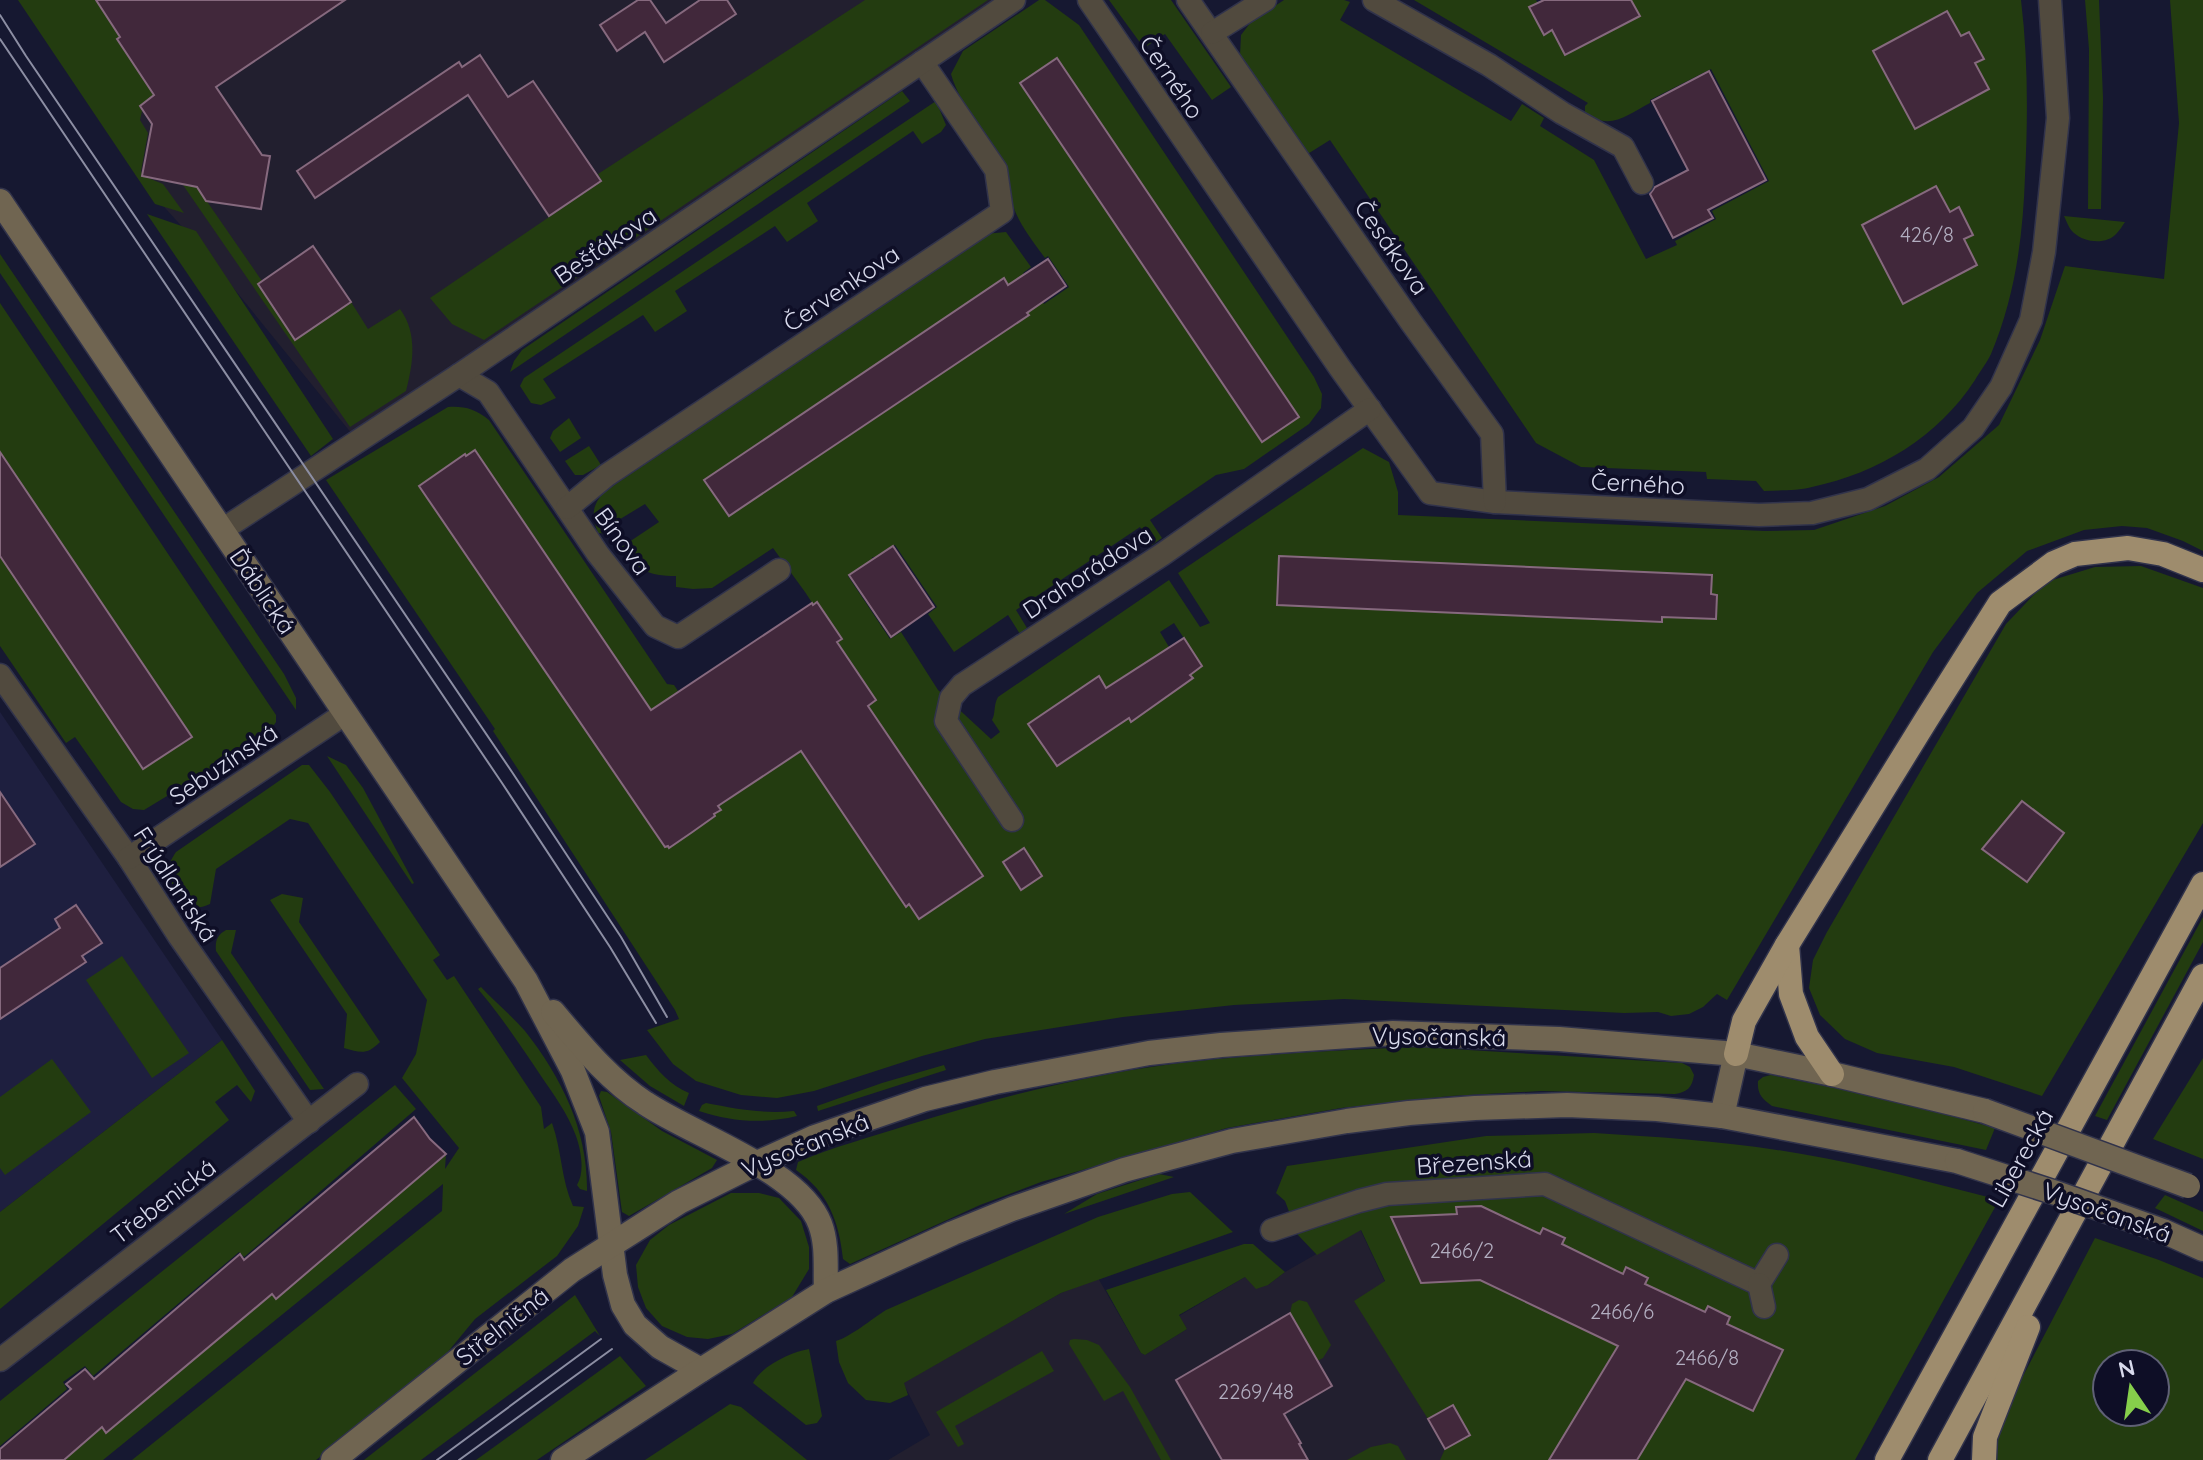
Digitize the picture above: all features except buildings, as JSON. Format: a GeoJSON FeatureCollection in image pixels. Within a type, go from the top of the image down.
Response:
{"type":"FeatureCollection","features":[{"type":"Feature","properties":{"kind":"highway"},"geometry":{"type":"LineString","coordinates":[[1736,1054],[1744,1021],[1787,945],[2000,603],[2054,563],[2075,554],[2128,548],[2163,554],[2203,570]]}},
{"type":"Feature","properties":{"kind":"highway","name":"Liberecká"},"geometry":{"type":"LineString","coordinates":[[1887,1460],[2203,884]]}},
{"type":"Feature","properties":{"kind":"highway"},"geometry":{"type":"LineString","coordinates":[[1787,945],[1791,994],[1807,1037],[1832,1074]]}},
{"type":"Feature","properties":{"kind":"highway"},"geometry":{"type":"LineString","coordinates":[[1940,1460],[2203,976]]}},
{"type":"Feature","properties":{"kind":"highway"},"geometry":{"type":"LineString","coordinates":[[1984,1460],[1985,1437],[2063,1236]]}},
{"type":"Feature","properties":{"kind":"main road","name":"Ďáblická"},"geometry":{"type":"LineString","coordinates":[[0,201],[526,981]]}},
{"type":"Feature","properties":{"kind":"main road"},"geometry":{"type":"LineString","coordinates":[[526,981],[595,1060],[644,1103],[799,1192],[812,1208],[825,1242],[826,1291]]}},
{"type":"Feature","properties":{"kind":"main road"},"geometry":{"type":"LineString","coordinates":[[526,981],[573,1071],[597,1132],[615,1275],[623,1305],[635,1325],[660,1347],[701,1370],[563,1460]]}},
{"type":"Feature","properties":{"kind":"main road","name":"Vysočanská"},"geometry":{"type":"LineString","coordinates":[[679,1202],[815,1137],[925,1099],[995,1082],[1149,1053],[1393,1033],[1559,1039],[1736,1054],[1985,1111],[2196,1190]]}},
{"type":"Feature","properties":{"kind":"main road"},"geometry":{"type":"LineString","coordinates":[[1722,1116],[1736,1054]]}},
{"type":"Feature","properties":{"kind":"main road","name":"Vysočanská"},"geometry":{"type":"LineString","coordinates":[[701,1370],[826,1291],[1012,1209],[1124,1170],[1232,1141],[1347,1121],[1475,1108],[1567,1105],[1722,1116],[1957,1161],[2163,1231],[2203,1249]]}},
{"type":"Feature","properties":{"kind":"main road","name":"Střelničná"},"geometry":{"type":"LineString","coordinates":[[333,1460],[572,1270],[679,1202]]}},
{"type":"Feature","properties":{"kind":"street","name":"Bešťákova"},"geometry":{"type":"LineString","coordinates":[[222,530],[459,375],[1014,0]]}},
{"type":"Feature","properties":{"kind":"street","name":"Černého"},"geometry":{"type":"LineString","coordinates":[[1089,0],[1430,493],[1495,502],[1759,515],[1812,513],[1868,499],[1927,469],[1973,428],[2001,387],[2031,320],[2043,261],[2058,118],[2050,0]]}},
{"type":"Feature","properties":{"kind":"street","name":"Česákova"},"geometry":{"type":"LineString","coordinates":[[1188,0],[1492,434],[1495,502]]}},
{"type":"Feature","properties":{"kind":"street"},"geometry":{"type":"LineString","coordinates":[[1212,33],[1265,0]]}},
{"type":"Feature","properties":{"kind":"street"},"geometry":{"type":"LineString","coordinates":[[1374,0],[1489,65],[1562,113],[1623,147],[1642,183]]}},
{"type":"Feature","properties":{"kind":"street","name":"Červenkova"},"geometry":{"type":"LineString","coordinates":[[567,508],[607,475],[1002,212],[996,170],[922,62]]}},
{"type":"Feature","properties":{"kind":"street","name":"Bínova"},"geometry":{"type":"LineString","coordinates":[[459,375],[488,392],[598,554],[655,626],[678,637],[779,570]]}},
{"type":"Feature","properties":{"kind":"street","name":"Drahorádova"},"geometry":{"type":"LineString","coordinates":[[1012,820],[946,721],[951,698],[962,685],[1163,554],[1370,409]]}},
{"type":"Feature","properties":{"kind":"street","name":"Frýdlantská"},"geometry":{"type":"LineString","coordinates":[[0,675],[309,1122]]}},
{"type":"Feature","properties":{"kind":"street","name":"Sebuzínská"},"geometry":{"type":"LineString","coordinates":[[129,858],[346,713]]}},
{"type":"Feature","properties":{"kind":"street","name":"Třebenická"},"geometry":{"type":"LineString","coordinates":[[0,1360],[357,1084]]}},
{"type":"Feature","properties":{"kind":"street","name":"Březenská"},"geometry":{"type":"LineString","coordinates":[[1272,1230],[1387,1194],[1545,1184],[1759,1284]]}},
{"type":"Feature","properties":{"kind":"street"},"geometry":{"type":"LineString","coordinates":[[1764,1307],[1759,1284],[1777,1255]]}},
{"type":"Feature","properties":{"kind":"shaded area"},"geometry":{"type":"Polygon","coordinates":[[[63,0],[1002,0],[352,434],[196,242],[136,176],[63,0]]]}},
{"type":"Feature","properties":{"kind":"shaded area"},"geometry":{"type":"Polygon","coordinates":[[[0,712],[222,1040],[0,1212],[0,712]]]}},
{"type":"Feature","properties":{"kind":"shaded area"},"geometry":{"type":"Polygon","coordinates":[[[1360,1229],[1423,1363],[1511,1460],[888,1460],[930,1435],[903,1383],[1061,1293],[1098,1278],[1145,1355],[1187,1329],[1179,1316],[1245,1277],[1268,1285],[1360,1229]]]}},
{"type":"Feature","properties":{"kind":"green space"},"geometry":{"type":"Polygon","coordinates":[[[18,0],[96,0],[120,37],[117,40],[158,92],[139,106],[142,111],[140,120],[148,133],[141,171],[143,176],[163,184],[184,213],[155,204],[18,0]]]}},
{"type":"Feature","properties":{"kind":"green space"},"geometry":{"type":"Polygon","coordinates":[[[865,0],[988,0],[484,340],[452,324],[430,298],[602,181],[598,174],[865,0]]]}},
{"type":"Feature","properties":{"kind":"green space"},"geometry":{"type":"Polygon","coordinates":[[[1039,0],[1045,0],[1079,25],[1314,377],[1322,394],[1321,408],[1309,424],[1244,469],[1216,475],[1150,520],[1162,538],[1152,545],[1140,527],[1016,610],[1027,628],[1020,634],[1008,615],[954,652],[928,614],[937,607],[895,545],[872,557],[848,576],[890,639],[901,632],[938,690],[991,739],[1000,732],[992,720],[998,697],[1169,580],[1200,627],[1210,623],[1178,573],[1363,448],[1389,462],[1398,492],[1398,515],[1765,531],[1814,530],[1885,506],[1939,477],[1999,425],[2040,340],[2065,266],[2164,279],[2179,123],[2170,0],[2203,0],[2203,551],[2147,528],[2122,526],[2084,530],[2027,551],[1977,593],[1933,652],[1727,1000],[1717,994],[1703,1007],[1689,1014],[1671,1016],[1658,1012],[1624,1013],[1344,999],[1234,1005],[1123,1017],[985,1039],[814,1091],[777,1098],[741,1095],[696,1081],[673,1064],[647,1030],[679,1019],[675,1010],[493,731],[495,729],[326,480],[448,407],[470,409],[489,420],[667,684],[674,685],[678,691],[669,698],[673,705],[656,717],[475,450],[420,488],[665,847],[715,817],[714,814],[721,810],[718,806],[801,751],[906,907],[982,876],[868,706],[876,700],[773,548],[712,588],[676,587],[676,576],[644,570],[620,548],[659,522],[645,504],[607,527],[611,534],[598,533],[594,521],[595,506],[604,492],[985,234],[1006,232],[1031,267],[1023,273],[1044,304],[1069,287],[1021,223],[1011,199],[1005,163],[955,86],[951,74],[963,51],[1039,0]],[[1057,58],[1020,83],[1262,441],[1299,416],[1057,58]],[[1004,278],[705,479],[729,516],[1028,315],[1004,278]],[[1280,556],[1277,605],[1662,622],[1662,617],[1715,619],[1717,595],[1711,594],[1712,575],[1280,556]],[[1174,623],[1160,632],[1169,647],[1106,688],[1098,676],[1029,724],[1057,766],[1129,718],[1132,722],[1193,678],[1190,675],[1202,666],[1174,623]],[[1023,849],[1003,862],[1021,889],[1042,875],[1023,849]]]}},
{"type":"Feature","properties":{"kind":"green space"},"geometry":{"type":"Polygon","coordinates":[[[1109,0],[1171,0],[1231,87],[1212,100],[1165,34],[1144,48],[1109,0]]]}},
{"type":"Feature","properties":{"kind":"green space"},"geometry":{"type":"Polygon","coordinates":[[[1284,0],[1344,0],[1350,2],[1340,20],[1511,121],[1522,104],[1544,118],[1540,126],[1594,160],[1646,259],[1677,245],[1675,241],[1716,219],[1712,211],[1769,181],[1711,69],[1618,120],[1602,121],[1585,112],[1588,103],[1414,0],[1536,0],[1538,3],[1530,8],[1543,34],[1552,30],[1565,55],[1639,17],[1631,0],[2021,0],[2027,110],[2022,222],[2012,289],[1991,354],[1960,400],[1925,435],[1883,462],[1836,481],[1800,489],[1764,491],[1756,481],[1707,479],[1706,472],[1581,467],[1536,443],[1330,140],[1306,155],[1240,56],[1241,35],[1251,22],[1284,0]],[[1947,11],[1874,51],[1975,63],[1983,59],[1969,32],[1961,36],[1947,11]],[[1936,186],[1862,225],[1903,303],[1972,234],[1959,207],[1950,212],[1936,186]]]}},
{"type":"Feature","properties":{"kind":"green space"},"geometry":{"type":"Polygon","coordinates":[[[2085,0],[2099,0],[2103,98],[2101,209],[2088,209],[2089,49],[2085,0]]]}},
{"type":"Feature","properties":{"kind":"green space"},"geometry":{"type":"Polygon","coordinates":[[[902,91],[910,101],[510,372],[522,350],[902,91]]]}},
{"type":"Feature","properties":{"kind":"green space"},"geometry":{"type":"Polygon","coordinates":[[[936,101],[946,125],[941,132],[922,144],[913,131],[807,203],[818,221],[787,242],[775,226],[675,291],[687,311],[655,332],[643,315],[543,379],[556,398],[541,405],[531,403],[520,386],[524,378],[936,101]]]}},
{"type":"Feature","properties":{"kind":"green space"},"geometry":{"type":"Polygon","coordinates":[[[183,185],[197,187],[262,281],[258,284],[295,340],[351,302],[368,329],[400,309],[412,338],[411,370],[406,391],[350,427],[183,185]]]}},
{"type":"Feature","properties":{"kind":"green space"},"geometry":{"type":"Polygon","coordinates":[[[147,214],[196,231],[333,439],[311,456],[147,214]]]}},
{"type":"Feature","properties":{"kind":"green space"},"geometry":{"type":"Polygon","coordinates":[[[2064,216],[2125,222],[2113,237],[2096,241],[2074,233],[2064,216]]]}},
{"type":"Feature","properties":{"kind":"green space"},"geometry":{"type":"Polygon","coordinates":[[[0,254],[284,674],[296,698],[296,710],[0,273],[0,254]]]}},
{"type":"Feature","properties":{"kind":"green space"},"geometry":{"type":"Polygon","coordinates":[[[0,303],[276,715],[272,728],[144,810],[133,809],[121,802],[75,737],[66,743],[0,646],[0,556],[143,769],[191,737],[0,452],[0,303]]]}},
{"type":"Feature","properties":{"kind":"green space"},"geometry":{"type":"Polygon","coordinates":[[[569,418],[581,438],[560,452],[550,438],[553,431],[569,418]]]}},
{"type":"Feature","properties":{"kind":"green space"},"geometry":{"type":"Polygon","coordinates":[[[589,446],[601,465],[583,475],[575,475],[565,461],[589,446]]]}},
{"type":"Feature","properties":{"kind":"green space"},"geometry":{"type":"Polygon","coordinates":[[[2141,566],[2203,588],[2203,823],[2042,1096],[1954,1067],[1877,1053],[1845,1039],[1820,1015],[1809,988],[1813,960],[1827,932],[2006,624],[2046,582],[2095,567],[2141,566]],[[2022,801],[1983,849],[2026,882],[2064,833],[2022,801]]]}},
{"type":"Feature","properties":{"kind":"green space"},"geometry":{"type":"Polygon","coordinates":[[[327,756],[346,765],[363,788],[414,883],[412,884],[327,756]]]}},
{"type":"Feature","properties":{"kind":"green space"},"geometry":{"type":"Polygon","coordinates":[[[302,765],[309,765],[330,792],[440,955],[433,960],[447,980],[454,976],[541,1107],[544,1129],[552,1123],[569,1196],[573,1206],[584,1207],[578,1226],[557,1256],[475,1319],[442,1359],[316,1460],[132,1460],[442,1211],[443,1184],[103,1460],[64,1460],[102,1427],[107,1432],[272,1294],[277,1298],[446,1154],[445,1169],[459,1148],[402,1078],[416,1054],[427,1000],[308,823],[290,819],[216,869],[210,904],[199,907],[187,905],[174,889],[169,869],[176,852],[302,765]]]}},
{"type":"Feature","properties":{"kind":"green space"},"geometry":{"type":"Polygon","coordinates":[[[282,894],[303,898],[299,922],[380,1042],[371,1049],[359,1052],[344,1048],[347,1014],[270,900],[282,894]]]}},
{"type":"Feature","properties":{"kind":"green space"},"geometry":{"type":"Polygon","coordinates":[[[2203,917],[2203,942],[2107,1120],[2095,1116],[2203,917]]]}},
{"type":"Feature","properties":{"kind":"green space"},"geometry":{"type":"Polygon","coordinates":[[[226,930],[236,930],[231,953],[324,1089],[310,1090],[216,951],[217,939],[226,930]]]}},
{"type":"Feature","properties":{"kind":"green space"},"geometry":{"type":"Polygon","coordinates":[[[122,956],[189,1053],[152,1078],[86,980],[122,956]]]}},
{"type":"Feature","properties":{"kind":"green space"},"geometry":{"type":"Polygon","coordinates":[[[481,987],[525,1031],[561,1086],[578,1126],[587,1191],[577,1185],[582,1167],[581,1154],[569,1120],[518,1042],[478,989],[481,987]]]}},
{"type":"Feature","properties":{"kind":"green space"},"geometry":{"type":"Polygon","coordinates":[[[222,1040],[255,1091],[251,1102],[237,1085],[215,1102],[229,1120],[0,1309],[0,1212],[222,1040]]]}},
{"type":"Feature","properties":{"kind":"green space"},"geometry":{"type":"Polygon","coordinates":[[[1419,1047],[1682,1063],[1690,1067],[1694,1075],[1688,1089],[1675,1094],[1541,1091],[1450,1096],[1341,1108],[1227,1128],[1041,1182],[980,1205],[850,1264],[843,1259],[830,1208],[816,1188],[796,1170],[798,1162],[852,1142],[980,1104],[1088,1078],[1226,1058],[1419,1047]]]}},
{"type":"Feature","properties":{"kind":"green space"},"geometry":{"type":"Polygon","coordinates":[[[646,1055],[665,1077],[689,1093],[684,1106],[650,1086],[620,1060],[646,1055]]]}},
{"type":"Feature","properties":{"kind":"green space"},"geometry":{"type":"Polygon","coordinates":[[[2203,1058],[2203,1159],[2153,1139],[2203,1058]]]}},
{"type":"Feature","properties":{"kind":"green space"},"geometry":{"type":"Polygon","coordinates":[[[52,1059],[91,1112],[5,1175],[0,1168],[0,1097],[52,1059]]]}},
{"type":"Feature","properties":{"kind":"green space"},"geometry":{"type":"Polygon","coordinates":[[[944,1065],[946,1070],[818,1111],[817,1106],[944,1065]]]}},
{"type":"Feature","properties":{"kind":"green space"},"geometry":{"type":"Polygon","coordinates":[[[1771,1075],[1889,1099],[1995,1128],[1986,1150],[1772,1106],[1758,1089],[1758,1081],[1771,1075]]]}},
{"type":"Feature","properties":{"kind":"green space"},"geometry":{"type":"Polygon","coordinates":[[[395,1085],[416,1109],[244,1257],[239,1252],[93,1376],[85,1366],[63,1382],[67,1389],[0,1446],[0,1401],[395,1085]]]}},
{"type":"Feature","properties":{"kind":"green space"},"geometry":{"type":"Polygon","coordinates":[[[601,1091],[607,1092],[662,1131],[717,1160],[712,1168],[629,1216],[622,1212],[611,1132],[599,1096],[601,1091]]]}},
{"type":"Feature","properties":{"kind":"green space"},"geometry":{"type":"Polygon","coordinates":[[[706,1103],[761,1111],[794,1111],[797,1116],[760,1121],[736,1120],[699,1111],[706,1103]]]}},
{"type":"Feature","properties":{"kind":"green space"},"geometry":{"type":"Polygon","coordinates":[[[1594,1133],[1698,1140],[1802,1154],[1999,1200],[1855,1460],[1637,1460],[1686,1379],[1753,1411],[1782,1350],[1727,1324],[1730,1317],[1709,1307],[1705,1312],[1645,1284],[1648,1278],[1626,1268],[1623,1274],[1562,1244],[1565,1238],[1543,1228],[1540,1234],[1494,1212],[1481,1212],[1480,1206],[1457,1207],[1457,1214],[1391,1217],[1421,1283],[1480,1280],[1618,1346],[1549,1460],[1440,1460],[1445,1449],[1470,1434],[1453,1405],[1428,1419],[1354,1301],[1385,1281],[1361,1230],[1317,1255],[1298,1235],[1285,1201],[1276,1193],[1287,1166],[1486,1136],[1594,1133]]]}},
{"type":"Feature","properties":{"kind":"green space"},"geometry":{"type":"Polygon","coordinates":[[[1159,1174],[1174,1177],[1064,1214],[1097,1194],[1159,1174]]]}},
{"type":"Feature","properties":{"kind":"green space"},"geometry":{"type":"Polygon","coordinates":[[[1190,1192],[1233,1232],[1061,1293],[904,1383],[908,1395],[890,1403],[866,1400],[848,1383],[839,1362],[836,1341],[886,1310],[1098,1217],[1172,1194],[1190,1192]]]}},
{"type":"Feature","properties":{"kind":"green space"},"geometry":{"type":"Polygon","coordinates":[[[731,1193],[759,1193],[779,1198],[801,1221],[809,1247],[809,1269],[792,1297],[732,1334],[708,1339],[687,1337],[662,1326],[646,1308],[638,1287],[636,1265],[650,1240],[669,1225],[731,1193]]]}},
{"type":"Feature","properties":{"kind":"green space"},"geometry":{"type":"Polygon","coordinates":[[[2165,1195],[2203,1212],[2203,1231],[2155,1208],[2165,1195]]]}},
{"type":"Feature","properties":{"kind":"green space"},"geometry":{"type":"Polygon","coordinates":[[[2095,1238],[2203,1278],[2203,1460],[1997,1460],[1998,1424],[2095,1238]]]}},
{"type":"Feature","properties":{"kind":"green space"},"geometry":{"type":"Polygon","coordinates":[[[1244,1244],[1253,1244],[1285,1272],[1268,1285],[1256,1289],[1245,1277],[1179,1315],[1187,1329],[1145,1355],[1141,1353],[1106,1290],[1244,1244]]]}},
{"type":"Feature","properties":{"kind":"green space"},"geometry":{"type":"Polygon","coordinates":[[[575,1295],[600,1336],[595,1331],[421,1460],[364,1460],[575,1295]]]}},
{"type":"Feature","properties":{"kind":"green space"},"geometry":{"type":"Polygon","coordinates":[[[1299,1300],[1307,1302],[1331,1345],[1323,1358],[1317,1361],[1290,1313],[1292,1304],[1299,1300]]]}},
{"type":"Feature","properties":{"kind":"green space"},"geometry":{"type":"Polygon","coordinates":[[[1074,1339],[1099,1345],[1130,1387],[1171,1460],[1161,1460],[1123,1391],[1104,1401],[1069,1344],[1074,1339]]]}},
{"type":"Feature","properties":{"kind":"green space"},"geometry":{"type":"Polygon","coordinates":[[[809,1349],[822,1416],[817,1423],[806,1425],[753,1383],[777,1361],[809,1349]]]}},
{"type":"Feature","properties":{"kind":"green space"},"geometry":{"type":"Polygon","coordinates":[[[1042,1351],[1054,1371],[955,1426],[964,1444],[958,1447],[936,1412],[1042,1351]]]}},
{"type":"Feature","properties":{"kind":"green space"},"geometry":{"type":"Polygon","coordinates":[[[620,1356],[646,1386],[537,1460],[476,1460],[620,1356]]]}},
{"type":"Feature","properties":{"kind":"green space"},"geometry":{"type":"Polygon","coordinates":[[[730,1404],[741,1407],[807,1460],[645,1460],[730,1404]]]}},
{"type":"Feature","properties":{"kind":"green space"},"geometry":{"type":"Polygon","coordinates":[[[1390,1443],[1398,1446],[1406,1460],[1347,1460],[1371,1447],[1390,1443]]]}},
{"type":"Feature","properties":{"kind":"tram line"},"geometry":{"type":"LineString","coordinates":[[0,15],[512,772],[621,937],[667,1017]]}},
{"type":"Feature","properties":{"kind":"tram line"},"geometry":{"type":"LineString","coordinates":[[0,39],[502,783],[656,1023]]}},
{"type":"Feature","properties":{"kind":"tram line"},"geometry":{"type":"LineString","coordinates":[[437,1460],[601,1339]]}},
{"type":"Feature","properties":{"kind":"tram line"},"geometry":{"type":"LineString","coordinates":[[459,1460],[612,1349]]}}]}
